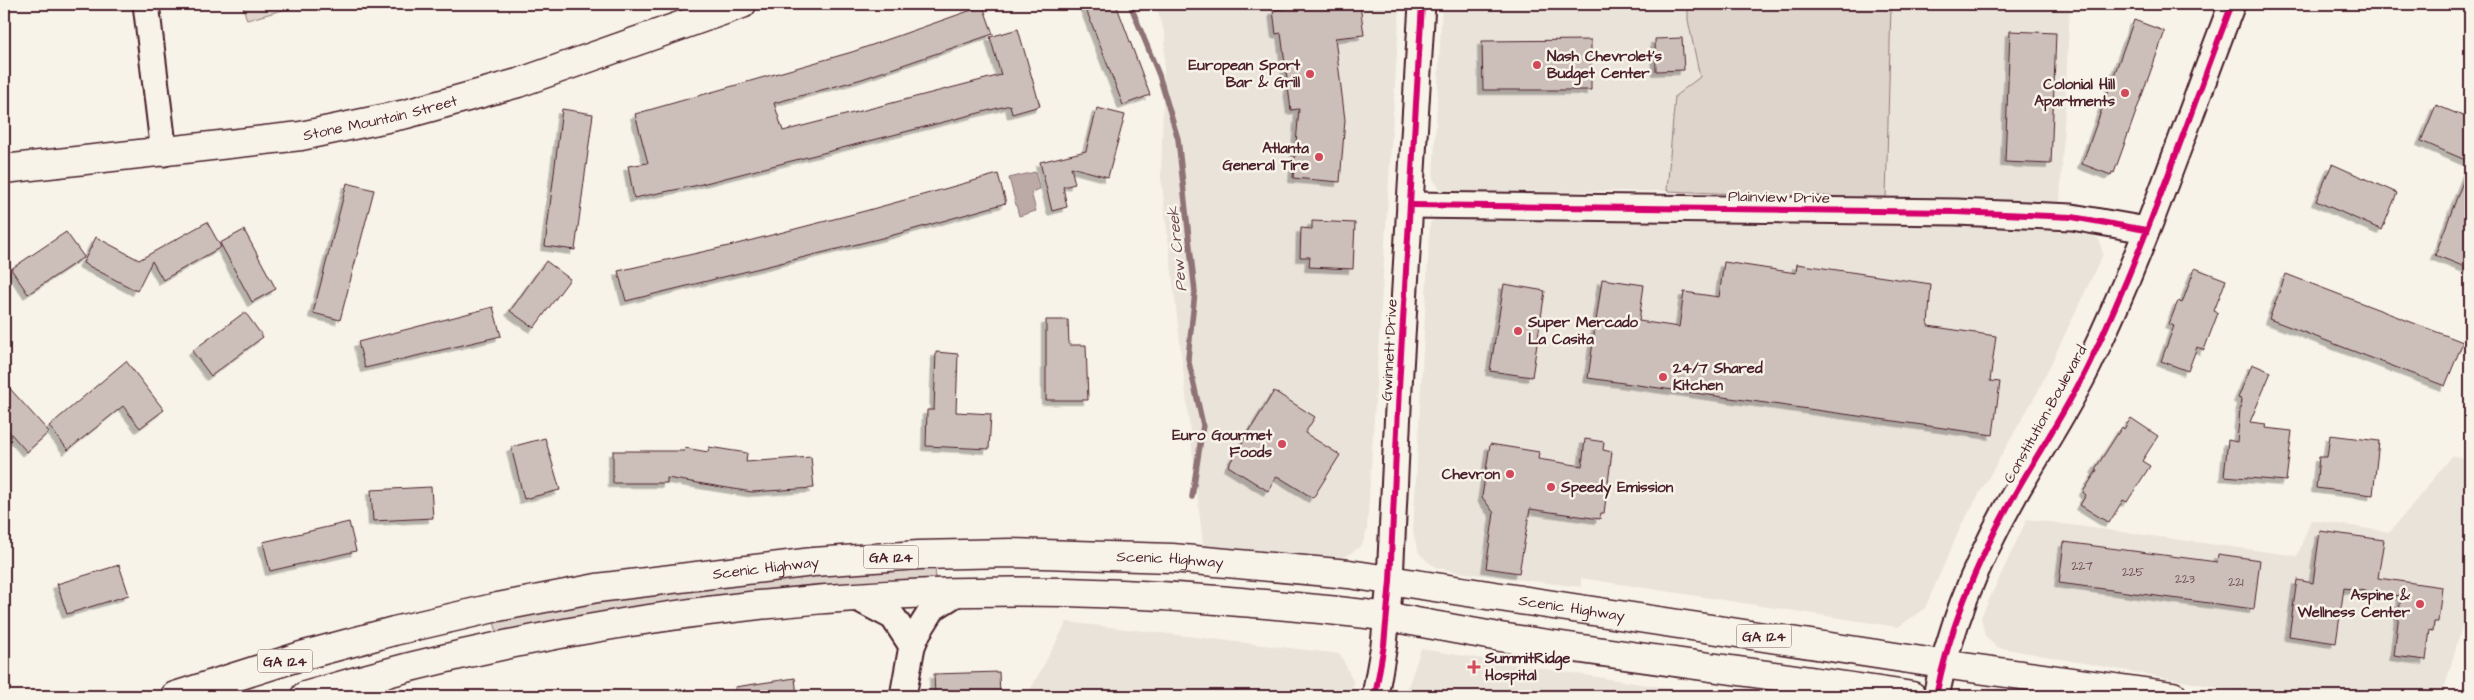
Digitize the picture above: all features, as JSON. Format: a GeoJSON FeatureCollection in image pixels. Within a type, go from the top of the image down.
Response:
{"type":"FeatureCollection","features":[{"type":"Feature","properties":{"kind":"main road","name":"Stone Mountain Street"},"geometry":{"type":"LineString","coordinates":[[4,169],[301,136],[406,114],[518,83],[742,4]]}},
{"type":"Feature","properties":{"kind":"main road","name":"Scenic Highway"},"geometry":{"type":"LineString","coordinates":[[175,696],[301,656],[394,631],[498,607],[596,588],[812,562],[928,555],[1100,554],[1240,563],[1349,574],[1942,664],[2173,696]]}},
{"type":"Feature","properties":{"kind":"main road","name":"GA 124"},"geometry":{"type":"LineString","coordinates":[[305,696],[415,666],[548,637],[720,610],[857,598],[957,593],[1041,592],[1206,599],[1386,617],[1499,637],[1912,696]]}},
{"type":"Feature","properties":{"kind":"street"},"geometry":{"type":"LineString","coordinates":[[146,4],[164,152]]}},
{"type":"Feature","properties":{"kind":"street","name":"Gwinnett Drive"},"geometry":{"type":"LineString","coordinates":[[1375,696],[1390,581],[1422,4]]}},
{"type":"Feature","properties":{"kind":"street","name":"Constitution Boulevard"},"geometry":{"type":"LineString","coordinates":[[1936,696],[1942,664],[1968,588],[1988,543],[2089,365],[2146,230],[2232,4]]}},
{"type":"Feature","properties":{"kind":"street","name":"Plainview Drive"},"geometry":{"type":"LineString","coordinates":[[1410,205],[1956,212],[2072,217],[2146,230]]}},
{"type":"Feature","properties":{"kind":"street"},"geometry":{"type":"LineString","coordinates":[[903,696],[912,646],[933,608],[957,593]]}},
{"type":"Feature","properties":{"kind":"street"},"geometry":{"type":"LineString","coordinates":[[857,598],[893,617],[912,646]]}},
{"type":"Feature","properties":{"kind":"shaded area"},"geometry":{"type":"Polygon","coordinates":[[[242,4],[304,4],[247,20],[242,4]]]}},
{"type":"Feature","properties":{"kind":"shaded area"},"geometry":{"type":"Polygon","coordinates":[[[1155,4],[1400,4],[1367,530],[1362,545],[1341,560],[1204,553],[1161,177],[1165,34],[1155,4]]]}},
{"type":"Feature","properties":{"kind":"shaded area"},"geometry":{"type":"Polygon","coordinates":[[[1442,4],[1688,4],[1688,20],[1700,78],[1675,96],[1667,191],[1447,192],[1440,189],[1433,179],[1442,4]]]}},
{"type":"Feature","properties":{"kind":"shaded area"},"geometry":{"type":"Polygon","coordinates":[[[1688,4],[1891,4],[1886,200],[1667,191],[1675,96],[1700,77],[1688,20],[1688,4]]]}},
{"type":"Feature","properties":{"kind":"shaded area"},"geometry":{"type":"Polygon","coordinates":[[[1891,4],[2070,4],[2060,204],[1886,200],[1891,4]]]}},
{"type":"Feature","properties":{"kind":"shaded area"},"geometry":{"type":"Polygon","coordinates":[[[1035,172],[1040,189],[1031,192],[1036,211],[1019,216],[1009,178],[1035,172]]]}},
{"type":"Feature","properties":{"kind":"shaded area"},"geometry":{"type":"Polygon","coordinates":[[[1449,214],[1603,220],[1796,220],[2058,228],[2087,233],[2099,239],[2103,254],[2038,391],[1961,526],[1925,608],[1898,627],[1581,578],[1581,587],[1458,572],[1438,568],[1428,562],[1419,553],[1413,533],[1430,223],[1437,217],[1449,214]]]}},
{"type":"Feature","properties":{"kind":"shaded area"},"geometry":{"type":"Polygon","coordinates":[[[2453,455],[2470,463],[2470,599],[2442,696],[2265,696],[1996,647],[1985,636],[1981,617],[2027,519],[2297,556],[2311,520],[2390,532],[2453,455]]]}},
{"type":"Feature","properties":{"kind":"shaded area"},"geometry":{"type":"Polygon","coordinates":[[[935,567],[936,581],[497,634],[494,621],[642,594],[815,574],[935,567]]]}},
{"type":"Feature","properties":{"kind":"shaded area"},"geometry":{"type":"Polygon","coordinates":[[[1067,622],[1340,654],[1354,683],[1347,696],[1027,696],[1067,622]]]}},
{"type":"Feature","properties":{"kind":"shaded area","name":"SummitRidge Hospital"},"geometry":{"type":"Polygon","coordinates":[[[1421,649],[1717,696],[1405,696],[1421,649]]]}},
{"type":"Feature","properties":{"kind":"building"},"geometry":{"type":"Polygon","coordinates":[[[1084,4],[1116,4],[1150,95],[1123,105],[1084,4]]]}},
{"type":"Feature","properties":{"kind":"building"},"geometry":{"type":"Polygon","coordinates":[[[1335,4],[1360,4],[1364,35],[1335,38],[1345,120],[1340,182],[1293,178],[1299,109],[1291,110],[1281,33],[1276,34],[1273,10],[1335,4]]]}},
{"type":"Feature","properties":{"kind":"building"},"geometry":{"type":"Polygon","coordinates":[[[983,6],[993,34],[862,79],[774,103],[783,131],[1001,75],[990,37],[1018,29],[1040,106],[1012,114],[1010,105],[694,186],[634,198],[628,166],[648,163],[635,114],[852,52],[983,6]]]}},
{"type":"Feature","properties":{"kind":"building","name":"Colonial Hill Apartments"},"geometry":{"type":"Polygon","coordinates":[[[2134,20],[2164,31],[2164,34],[2114,173],[2112,172],[2111,175],[2082,164],[2134,20]]]}},
{"type":"Feature","properties":{"kind":"building"},"geometry":{"type":"Polygon","coordinates":[[[2010,31],[2056,33],[2051,164],[2005,162],[2010,31]]]}},
{"type":"Feature","properties":{"kind":"building"},"geometry":{"type":"Polygon","coordinates":[[[1682,38],[1684,70],[1656,71],[1655,39],[1682,38]]]}},
{"type":"Feature","properties":{"kind":"building","name":"Nash Chevrolet's Budget Center"},"geometry":{"type":"Polygon","coordinates":[[[1591,40],[1591,90],[1483,90],[1482,41],[1591,40]]]}},
{"type":"Feature","properties":{"kind":"building"},"geometry":{"type":"Polygon","coordinates":[[[2436,105],[2470,119],[2470,162],[2421,141],[2436,105]]]}},
{"type":"Feature","properties":{"kind":"building"},"geometry":{"type":"Polygon","coordinates":[[[1097,108],[1125,115],[1108,177],[1071,167],[1075,184],[1063,187],[1067,207],[1052,211],[1040,162],[1086,151],[1097,108]]]}},
{"type":"Feature","properties":{"kind":"building"},"geometry":{"type":"Polygon","coordinates":[[[562,109],[593,114],[575,250],[545,246],[562,109]]]}},
{"type":"Feature","properties":{"kind":"building"},"geometry":{"type":"Polygon","coordinates":[[[2332,164],[2397,193],[2382,230],[2316,201],[2332,164]]]}},
{"type":"Feature","properties":{"kind":"building"},"geometry":{"type":"Polygon","coordinates":[[[2470,167],[2470,269],[2435,255],[2470,167]]]}},
{"type":"Feature","properties":{"kind":"building"},"geometry":{"type":"Polygon","coordinates":[[[998,174],[1006,203],[890,236],[626,301],[618,271],[733,245],[998,174]]]}},
{"type":"Feature","properties":{"kind":"building"},"geometry":{"type":"Polygon","coordinates":[[[347,183],[374,190],[340,320],[313,313],[347,183]]]}},
{"type":"Feature","properties":{"kind":"building"},"geometry":{"type":"Polygon","coordinates":[[[1312,221],[1355,223],[1353,269],[1309,267],[1310,257],[1300,257],[1301,228],[1312,229],[1312,221]]]}},
{"type":"Feature","properties":{"kind":"building"},"geometry":{"type":"Polygon","coordinates":[[[207,222],[221,247],[163,280],[152,261],[137,291],[83,263],[96,237],[139,260],[207,222]]]}},
{"type":"Feature","properties":{"kind":"building"},"geometry":{"type":"Polygon","coordinates":[[[244,230],[276,289],[252,302],[220,243],[244,230]]]}},
{"type":"Feature","properties":{"kind":"building"},"geometry":{"type":"Polygon","coordinates":[[[66,232],[84,257],[28,294],[11,269],[66,232]]]}},
{"type":"Feature","properties":{"kind":"building"},"geometry":{"type":"Polygon","coordinates":[[[546,261],[570,279],[534,328],[510,311],[546,261]]]}},
{"type":"Feature","properties":{"kind":"building"},"geometry":{"type":"Polygon","coordinates":[[[1724,262],[1796,273],[1797,264],[1931,284],[1928,326],[1996,336],[1990,381],[2000,382],[1993,435],[1588,378],[1602,279],[1644,285],[1639,321],[1679,327],[1684,292],[1719,297],[1724,262]]]}},
{"type":"Feature","properties":{"kind":"building"},"geometry":{"type":"Polygon","coordinates":[[[2195,268],[2226,280],[2214,311],[2218,313],[2204,350],[2197,347],[2188,371],[2161,361],[2174,326],[2169,324],[2178,301],[2182,303],[2195,268]]]}},
{"type":"Feature","properties":{"kind":"building"},"geometry":{"type":"Polygon","coordinates":[[[2286,274],[2463,342],[2445,386],[2269,319],[2286,274]]]}},
{"type":"Feature","properties":{"kind":"building","name":"Super Mercado La Casita"},"geometry":{"type":"Polygon","coordinates":[[[1504,284],[1545,291],[1532,377],[1490,371],[1504,284]]]}},
{"type":"Feature","properties":{"kind":"building"},"geometry":{"type":"Polygon","coordinates":[[[493,307],[501,336],[365,368],[358,342],[493,307]]]}},
{"type":"Feature","properties":{"kind":"building"},"geometry":{"type":"Polygon","coordinates":[[[245,312],[263,337],[211,376],[192,351],[245,312]]]}},
{"type":"Feature","properties":{"kind":"building"},"geometry":{"type":"Polygon","coordinates":[[[1046,320],[1068,320],[1069,345],[1086,345],[1088,400],[1046,400],[1046,320]]]}},
{"type":"Feature","properties":{"kind":"building"},"geometry":{"type":"Polygon","coordinates":[[[936,352],[958,354],[956,412],[991,414],[989,449],[926,446],[927,410],[934,410],[936,352]]]}},
{"type":"Feature","properties":{"kind":"building"},"geometry":{"type":"Polygon","coordinates":[[[126,361],[164,410],[140,428],[123,406],[68,450],[49,426],[126,361]]]}},
{"type":"Feature","properties":{"kind":"building"},"geometry":{"type":"Polygon","coordinates":[[[2252,364],[2271,372],[2250,422],[2266,424],[2265,428],[2292,431],[2286,481],[2224,476],[2228,440],[2237,442],[2241,399],[2238,398],[2252,364]]]}},
{"type":"Feature","properties":{"kind":"building"},"geometry":{"type":"Polygon","coordinates":[[[4,382],[49,432],[27,452],[4,426],[4,382]]]}},
{"type":"Feature","properties":{"kind":"building","name":"Euro Gourmet Foods"},"geometry":{"type":"Polygon","coordinates":[[[1274,391],[1315,417],[1305,433],[1340,455],[1313,498],[1277,476],[1268,491],[1228,466],[1274,391]]]}},
{"type":"Feature","properties":{"kind":"building"},"geometry":{"type":"Polygon","coordinates":[[[2131,418],[2158,436],[2142,461],[2150,466],[2127,502],[2123,500],[2109,523],[2080,505],[2086,495],[2083,492],[2097,470],[2095,469],[2122,427],[2124,429],[2131,418]]]}},
{"type":"Feature","properties":{"kind":"building"},"geometry":{"type":"Polygon","coordinates":[[[2330,435],[2379,441],[2373,495],[2316,488],[2319,457],[2327,457],[2330,435]]]}},
{"type":"Feature","properties":{"kind":"building"},"geometry":{"type":"Polygon","coordinates":[[[545,438],[560,490],[524,499],[511,447],[545,438]]]}},
{"type":"Feature","properties":{"kind":"building"},"geometry":{"type":"Polygon","coordinates":[[[1585,439],[1604,442],[1603,450],[1612,452],[1604,513],[1601,513],[1600,519],[1530,509],[1519,573],[1486,568],[1494,513],[1482,497],[1490,444],[1539,452],[1538,459],[1582,466],[1585,439]]]}},
{"type":"Feature","properties":{"kind":"building"},"geometry":{"type":"Polygon","coordinates":[[[709,447],[747,453],[746,462],[811,457],[814,488],[752,492],[667,478],[667,483],[613,483],[613,451],[684,451],[685,448],[708,452],[709,447]]]}},
{"type":"Feature","properties":{"kind":"building"},"geometry":{"type":"Polygon","coordinates":[[[431,487],[433,518],[373,521],[371,490],[431,487]]]}},
{"type":"Feature","properties":{"kind":"building"},"geometry":{"type":"Polygon","coordinates":[[[349,522],[356,551],[270,571],[263,542],[349,522]]]}},
{"type":"Feature","properties":{"kind":"building"},"geometry":{"type":"Polygon","coordinates":[[[2320,531],[2384,540],[2378,578],[2442,587],[2438,622],[2434,622],[2433,631],[2430,630],[2426,660],[2394,656],[2401,596],[2344,588],[2336,643],[2289,636],[2297,580],[2313,583],[2320,531]]]}},
{"type":"Feature","properties":{"kind":"building"},"geometry":{"type":"Polygon","coordinates":[[[2064,542],[2217,562],[2218,554],[2260,560],[2254,609],[2059,583],[2064,542]]]}},
{"type":"Feature","properties":{"kind":"building"},"geometry":{"type":"Polygon","coordinates":[[[119,565],[129,595],[67,614],[57,584],[119,565]]]}},
{"type":"Feature","properties":{"kind":"building"},"geometry":{"type":"Polygon","coordinates":[[[999,672],[1000,696],[935,696],[934,674],[999,672]]]}},
{"type":"Feature","properties":{"kind":"building"},"geometry":{"type":"Polygon","coordinates":[[[795,678],[797,696],[736,696],[735,687],[795,678]]]}},
{"type":"Feature","properties":{"kind":"waterway","name":"Pew Creek"},"geometry":{"type":"LineString","coordinates":[[1130,4],[1159,75],[1178,139],[1195,292],[1188,358],[1203,425],[1192,497]]}},
{"type":"Feature","properties":{"kind":"cycle path"},"geometry":{"type":"LineString","coordinates":[[1375,696],[1384,645],[1390,581],[1399,387],[1422,4]]}},
{"type":"Feature","properties":{"kind":"cycle path"},"geometry":{"type":"LineString","coordinates":[[1936,696],[1949,644],[1976,570],[1999,522],[2062,415],[2089,364],[2109,320],[2147,231],[2232,4]]}},
{"type":"Feature","properties":{"kind":"cycle path"},"geometry":{"type":"LineString","coordinates":[[1410,205],[1956,212],[2072,217],[2146,230]]}},
{"type":"Feature","properties":{"kind":"place","name":"Nash Chevrolet's Budget Center"},"geometry":{"type":"Point","coordinates":[1537,65]}},
{"type":"Feature","properties":{"kind":"place","name":"European Sport Bar & Grill"},"geometry":{"type":"Point","coordinates":[1310,74]}},
{"type":"Feature","properties":{"kind":"place","name":"Colonial Hill Apartments"},"geometry":{"type":"Point","coordinates":[2125,93]}},
{"type":"Feature","properties":{"kind":"place","name":"Atlanta General Tire"},"geometry":{"type":"Point","coordinates":[1319,157]}},
{"type":"Feature","properties":{"kind":"place","name":"Super Mercado La Casita"},"geometry":{"type":"Point","coordinates":[1518,331]}},
{"type":"Feature","properties":{"kind":"place","name":"24/7 Shared Kitchen"},"geometry":{"type":"Point","coordinates":[1663,377]}},
{"type":"Feature","properties":{"kind":"place","name":"Euro Gourmet Foods"},"geometry":{"type":"Point","coordinates":[1282,444]}},
{"type":"Feature","properties":{"kind":"place","name":"Chevron"},"geometry":{"type":"Point","coordinates":[1510,474]}},
{"type":"Feature","properties":{"kind":"place","name":"Speedy Emission"},"geometry":{"type":"Point","coordinates":[1551,487]}},
{"type":"Feature","properties":{"kind":"place","name":"Aspine & Wellness Center"},"geometry":{"type":"Point","coordinates":[2420,604]}},
{"type":"Feature","properties":{"kind":"place","name":"SummitRidge Hospital"},"geometry":{"type":"Point","coordinates":[1474,667]}}]}
